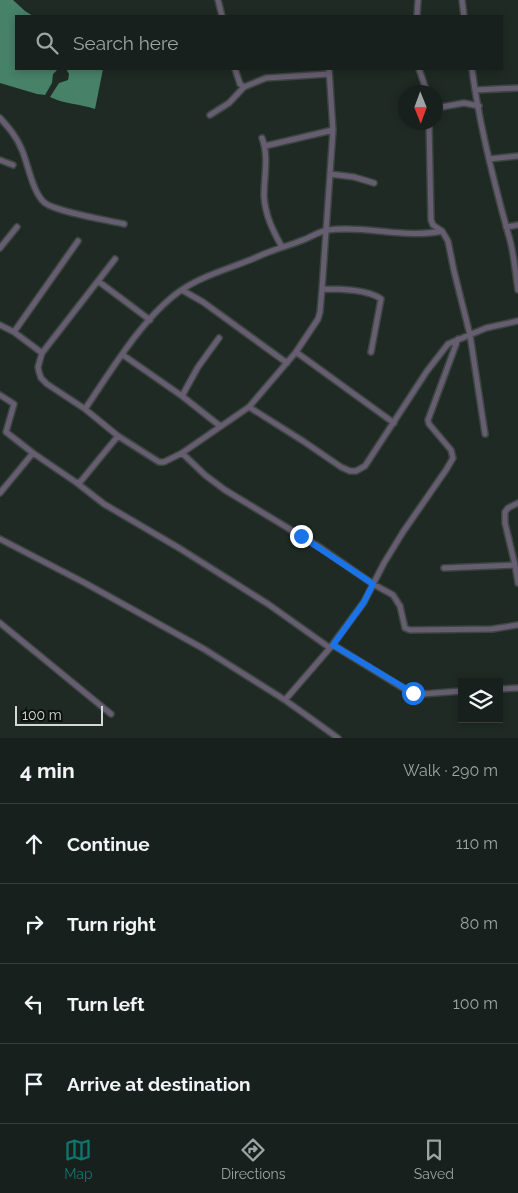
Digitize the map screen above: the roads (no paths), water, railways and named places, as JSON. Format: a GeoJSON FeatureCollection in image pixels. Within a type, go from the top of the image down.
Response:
{"type":"FeatureCollection","features":[{"type":"Feature","properties":{"kind":"street"},"geometry":{"type":"LineString","coordinates":[[218,0],[222,15]]}},
{"type":"Feature","properties":{"kind":"street"},"geometry":{"type":"LineString","coordinates":[[416,15],[418,0]]}},
{"type":"Feature","properties":{"kind":"street"},"geometry":{"type":"LineString","coordinates":[[462,0],[464,15]]}},
{"type":"Feature","properties":{"kind":"street"},"geometry":{"type":"LineString","coordinates":[[235,70],[240,84],[244,87]]}},
{"type":"Feature","properties":{"kind":"street"},"geometry":{"type":"LineString","coordinates":[[419,70],[425,85]]}},
{"type":"Feature","properties":{"kind":"street"},"geometry":{"type":"LineString","coordinates":[[472,70],[474,90],[499,206],[508,234],[518,290]]}},
{"type":"Feature","properties":{"kind":"street"},"geometry":{"type":"LineString","coordinates":[[115,259],[42,353],[38,367],[41,378],[47,384],[85,409],[118,436],[160,462],[164,462],[182,453],[249,408],[296,352],[318,319],[320,312],[333,130],[329,72],[266,78],[244,87],[229,103],[210,115]]}},
{"type":"Feature","properties":{"kind":"street"},"geometry":{"type":"LineString","coordinates":[[474,90],[518,88]]}},
{"type":"Feature","properties":{"kind":"street"},"geometry":{"type":"LineString","coordinates":[[443,107],[464,103],[478,106]]}},
{"type":"Feature","properties":{"kind":"street"},"geometry":{"type":"LineString","coordinates":[[0,118],[14,134],[22,149],[37,191],[44,202],[55,208],[124,224]]}},
{"type":"Feature","properties":{"kind":"street"},"geometry":{"type":"LineString","coordinates":[[265,146],[333,130]]}},
{"type":"Feature","properties":{"kind":"street"},"geometry":{"type":"LineString","coordinates":[[429,130],[431,220],[442,231],[448,241],[470,335],[485,434]]}},
{"type":"Feature","properties":{"kind":"street"},"geometry":{"type":"LineString","coordinates":[[262,138],[265,146],[264,196],[266,213],[282,247]]}},
{"type":"Feature","properties":{"kind":"street"},"geometry":{"type":"LineString","coordinates":[[489,159],[518,156]]}},
{"type":"Feature","properties":{"kind":"street"},"geometry":{"type":"LineString","coordinates":[[0,160],[13,165]]}},
{"type":"Feature","properties":{"kind":"street"},"geometry":{"type":"LineString","coordinates":[[330,174],[354,177],[374,183]]}},
{"type":"Feature","properties":{"kind":"street"},"geometry":{"type":"LineString","coordinates":[[506,227],[518,225]]}},
{"type":"Feature","properties":{"kind":"street"},"geometry":{"type":"LineString","coordinates":[[0,248],[17,228]]}},
{"type":"Feature","properties":{"kind":"street"},"geometry":{"type":"LineString","coordinates":[[85,409],[123,354],[150,320],[170,299],[201,280],[326,230],[366,230],[409,234],[442,231]]}},
{"type":"Feature","properties":{"kind":"street"},"geometry":{"type":"LineString","coordinates":[[14,332],[78,241]]}},
{"type":"Feature","properties":{"kind":"street"},"geometry":{"type":"LineString","coordinates":[[98,281],[150,320]]}},
{"type":"Feature","properties":{"kind":"street"},"geometry":{"type":"LineString","coordinates":[[322,289],[356,291],[377,296],[381,299],[371,352]]}},
{"type":"Feature","properties":{"kind":"street"},"geometry":{"type":"LineString","coordinates":[[182,290],[215,310],[287,363]]}},
{"type":"Feature","properties":{"kind":"street"},"geometry":{"type":"LineString","coordinates":[[249,408],[350,471],[356,471],[365,466],[440,352],[448,344],[486,328],[518,321]]}},
{"type":"Feature","properties":{"kind":"street"},"geometry":{"type":"LineString","coordinates":[[0,325],[14,332],[42,353]]}},
{"type":"Feature","properties":{"kind":"street"},"geometry":{"type":"LineString","coordinates":[[182,396],[198,367],[219,338]]}},
{"type":"Feature","properties":{"kind":"street"},"geometry":{"type":"LineString","coordinates":[[285,700],[331,647],[364,602],[393,548],[446,470],[452,458],[451,450],[429,424],[428,420],[458,339]]}},
{"type":"Feature","properties":{"kind":"street"},"geometry":{"type":"LineString","coordinates":[[296,352],[394,423]]}},
{"type":"Feature","properties":{"kind":"street"},"geometry":{"type":"LineString","coordinates":[[123,354],[220,426]]}},
{"type":"Feature","properties":{"kind":"street"},"geometry":{"type":"LineString","coordinates":[[0,395],[14,404],[6,432],[104,504],[268,604],[331,647],[413,693],[458,692]]}},
{"type":"Feature","properties":{"kind":"street"},"geometry":{"type":"LineString","coordinates":[[76,483],[81,481],[118,436]]}},
{"type":"Feature","properties":{"kind":"street"},"geometry":{"type":"LineString","coordinates":[[0,493],[33,453]]}},
{"type":"Feature","properties":{"kind":"street"},"geometry":{"type":"LineString","coordinates":[[182,453],[205,476],[225,490],[321,548],[373,584],[393,595],[397,600],[405,628],[410,630],[492,629],[518,625]]}},
{"type":"Feature","properties":{"kind":"street"},"geometry":{"type":"LineString","coordinates":[[518,503],[508,508],[504,516],[518,583]]}},
{"type":"Feature","properties":{"kind":"street"},"geometry":{"type":"LineString","coordinates":[[0,540],[85,583],[204,649],[285,700],[338,738]]}},
{"type":"Feature","properties":{"kind":"street"},"geometry":{"type":"LineString","coordinates":[[444,568],[514,565]]}},
{"type":"Feature","properties":{"kind":"street"},"geometry":{"type":"LineString","coordinates":[[0,623],[111,714]]}},
{"type":"Feature","properties":{"kind":"street"},"geometry":{"type":"LineString","coordinates":[[503,689],[518,688]]}}]}
